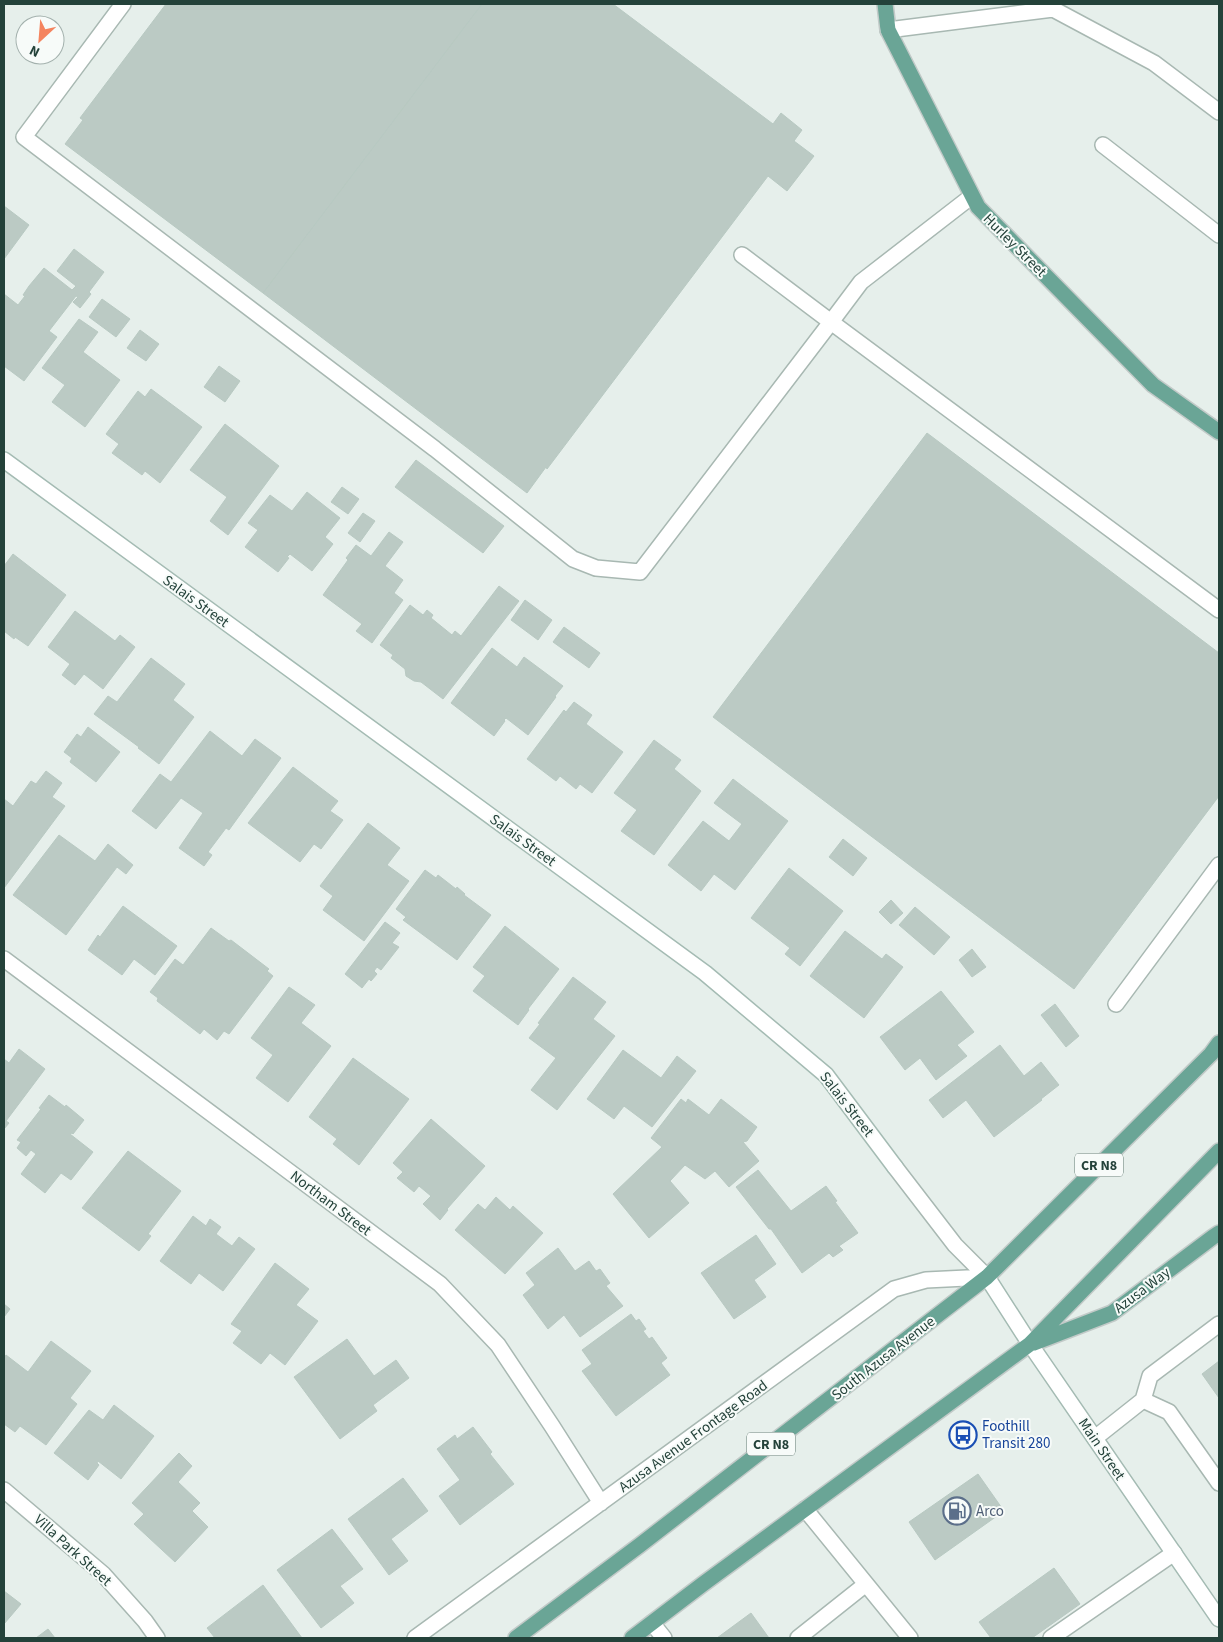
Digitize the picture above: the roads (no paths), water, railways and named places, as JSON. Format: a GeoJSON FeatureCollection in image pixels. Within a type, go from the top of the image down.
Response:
{"type":"FeatureCollection","features":[{"type":"Feature","properties":{"kind":"main road","name":"Hurley Street"},"geometry":{"type":"LineString","coordinates":[[885,4],[888,30],[978,206],[1153,385],[1219,432]]}},
{"type":"Feature","properties":{"kind":"main road","name":"South Azusa Avenue"},"geometry":{"type":"LineString","coordinates":[[516,1638],[640,1545],[987,1277],[1211,1054],[1219,1043]]}},
{"type":"Feature","properties":{"kind":"main road"},"geometry":{"type":"LineString","coordinates":[[632,1638],[1030,1344],[1219,1151]]}},
{"type":"Feature","properties":{"kind":"main road","name":"Azusa Way"},"geometry":{"type":"LineString","coordinates":[[1030,1344],[1112,1313],[1217,1239]]}},
{"type":"Feature","properties":{"kind":"street"},"geometry":{"type":"LineString","coordinates":[[124,4],[24,137],[435,449],[573,559],[596,568],[640,572],[861,282],[972,196]]}},
{"type":"Feature","properties":{"kind":"street"},"geometry":{"type":"LineString","coordinates":[[888,30],[1053,9],[1154,63],[1219,112]]}},
{"type":"Feature","properties":{"kind":"street"},"geometry":{"type":"LineString","coordinates":[[1103,145],[1219,235]]}},
{"type":"Feature","properties":{"kind":"street"},"geometry":{"type":"LineString","coordinates":[[742,255],[1219,610]]}},
{"type":"Feature","properties":{"kind":"street","name":"Salais Street"},"geometry":{"type":"LineString","coordinates":[[4,460],[705,973],[826,1075],[956,1245],[987,1277]]}},
{"type":"Feature","properties":{"kind":"street"},"geometry":{"type":"LineString","coordinates":[[1116,1004],[1219,865]]}},
{"type":"Feature","properties":{"kind":"street","name":"Northam Street"},"geometry":{"type":"LineString","coordinates":[[4,959],[440,1284],[498,1345],[601,1503]]}},
{"type":"Feature","properties":{"kind":"street","name":"Azusa Avenue Frontage Road"},"geometry":{"type":"LineString","coordinates":[[416,1638],[894,1289],[926,1280],[987,1277]]}},
{"type":"Feature","properties":{"kind":"street","name":"Main Street"},"geometry":{"type":"LineString","coordinates":[[987,1277],[1030,1344],[1219,1619]]}},
{"type":"Feature","properties":{"kind":"street"},"geometry":{"type":"LineString","coordinates":[[1095,1438],[1143,1400],[1150,1376],[1219,1324]]}},
{"type":"Feature","properties":{"kind":"street"},"geometry":{"type":"LineString","coordinates":[[1143,1400],[1169,1412],[1219,1483]]}},
{"type":"Feature","properties":{"kind":"street","name":"Villa Park Street"},"geometry":{"type":"LineString","coordinates":[[4,1490],[103,1574],[157,1638]]}},
{"type":"Feature","properties":{"kind":"street"},"geometry":{"type":"LineString","coordinates":[[805,1509],[910,1638]]}},
{"type":"Feature","properties":{"kind":"street"},"geometry":{"type":"LineString","coordinates":[[1051,1638],[1174,1553]]}},
{"type":"Feature","properties":{"kind":"street"},"geometry":{"type":"LineString","coordinates":[[798,1637],[866,1584]]}},
{"type":"Feature","properties":{"kind":"street"},"geometry":{"type":"LineString","coordinates":[[652,1623],[664,1638]]}},
{"type":"Feature","properties":{"kind":"place","name":"Foothill Transit 280"},"geometry":{"type":"Point","coordinates":[963,1435]}},
{"type":"Feature","properties":{"kind":"place","name":"Arco"},"geometry":{"type":"Point","coordinates":[957,1511]}}]}
